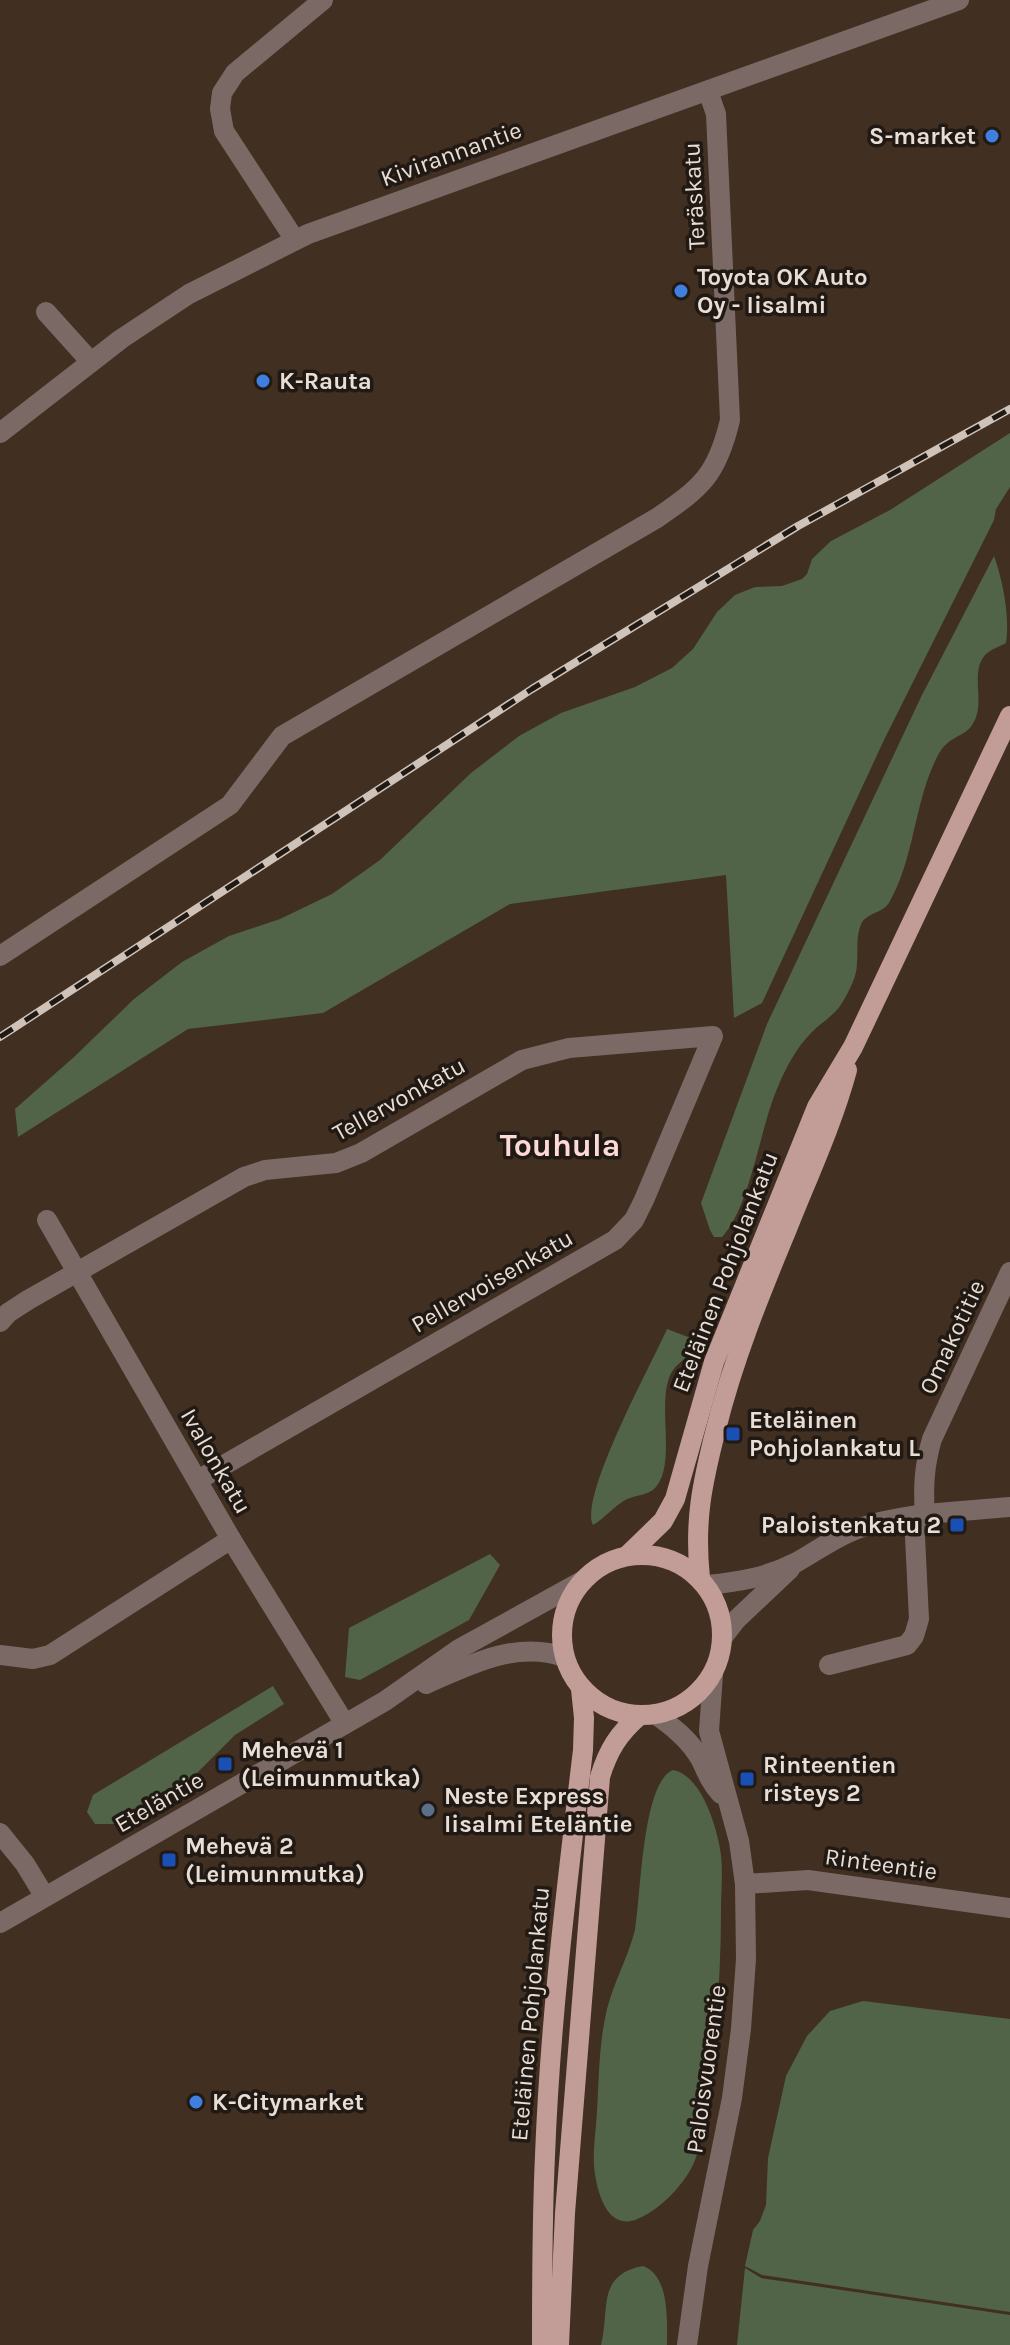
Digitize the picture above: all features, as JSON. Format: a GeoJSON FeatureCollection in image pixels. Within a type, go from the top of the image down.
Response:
{"type":"FeatureCollection","features":[{"type":"Feature","properties":{"kind":"main road","name":"Eteläinen Pohjolankatu"},"geometry":{"type":"LineString","coordinates":[[627,1556],[663,1521],[675,1499],[714,1362],[817,1107],[853,1047],[1010,716]]}},
{"type":"Feature","properties":{"kind":"main road","name":"Eteläinen Pohjolankatu"},"geometry":{"type":"LineString","coordinates":[[704,1582],[697,1529],[699,1496],[724,1395],[747,1328],[835,1114],[853,1047]]}},
{"type":"Feature","properties":{"kind":"main road"},"geometry":{"type":"LineString","coordinates":[[627,1556],[669,1560],[704,1582],[721,1617],[722,1638],[713,1674],[692,1699],[673,1709],[648,1714],[623,1713],[607,1707],[581,1689],[564,1657],[561,1639],[569,1601],[582,1581],[604,1563],[627,1556]]}},
{"type":"Feature","properties":{"kind":"main road","name":"Eteläinen Pohjolankatu"},"geometry":{"type":"LineString","coordinates":[[542,2345],[545,2143],[555,1993],[583,1750],[581,1689]]}},
{"type":"Feature","properties":{"kind":"main road","name":"Eteläinen Pohjolankatu"},"geometry":{"type":"LineString","coordinates":[[559,2345],[565,2213],[599,1788],[607,1755],[614,1742],[622,1730],[648,1714]]}},
{"type":"Feature","properties":{"kind":"street"},"geometry":{"type":"LineString","coordinates":[[295,240],[224,131],[220,109],[222,93],[235,73],[323,0]]}},
{"type":"Feature","properties":{"kind":"street","name":"Kivirannantie"},"geometry":{"type":"LineString","coordinates":[[0,433],[91,362],[189,294],[295,240],[414,194],[959,0]]}},
{"type":"Feature","properties":{"kind":"street","name":"Teräskatu"},"geometry":{"type":"LineString","coordinates":[[0,956],[230,805],[282,736],[657,518],[689,496],[716,465],[730,420],[730,392],[716,114],[708,91]]}},
{"type":"Feature","properties":{"kind":"street"},"geometry":{"type":"LineString","coordinates":[[46,312],[91,362]]}},
{"type":"Feature","properties":{"kind":"street","name":"Tellervonkatu"},"geometry":{"type":"LineString","coordinates":[[0,1322],[28,1300],[244,1177],[265,1170],[336,1163],[361,1153],[522,1060],[569,1048],[713,1036]]}},
{"type":"Feature","properties":{"kind":"street","name":"Pellervoisenkatu"},"geometry":{"type":"LineString","coordinates":[[198,1480],[615,1240],[634,1220],[644,1200],[713,1036]]}},
{"type":"Feature","properties":{"kind":"street","name":"Ivalonkatu"},"geometry":{"type":"LineString","coordinates":[[47,1220],[231,1539],[345,1724]]}},
{"type":"Feature","properties":{"kind":"street","name":"Omakotitie"},"geometry":{"type":"LineString","coordinates":[[829,1665],[907,1645],[914,1636],[919,1619],[919,1516],[925,1463],[932,1439],[1010,1272]]}},
{"type":"Feature","properties":{"kind":"street"},"geometry":{"type":"LineString","coordinates":[[704,1582],[754,1579],[795,1563],[853,1530],[919,1516],[1010,1507]]}},
{"type":"Feature","properties":{"kind":"street"},"geometry":{"type":"LineString","coordinates":[[0,1655],[24,1659],[50,1655],[231,1539]]}},
{"type":"Feature","properties":{"kind":"street"},"geometry":{"type":"LineString","coordinates":[[722,1638],[795,1563]]}},
{"type":"Feature","properties":{"kind":"street","name":"Eteläntie"},"geometry":{"type":"LineString","coordinates":[[0,1923],[385,1701],[459,1649],[582,1581]]}},
{"type":"Feature","properties":{"kind":"street","name":"Eteläntie"},"geometry":{"type":"LineString","coordinates":[[385,1701],[466,1666],[505,1654],[530,1650],[547,1651],[564,1657]]}},
{"type":"Feature","properties":{"kind":"street","name":"Paloisvuorentie"},"geometry":{"type":"LineString","coordinates":[[687,2345],[698,2266],[732,2098],[746,1959],[745,1884],[739,1841],[709,1731],[713,1674]]}},
{"type":"Feature","properties":{"kind":"street","name":"Paloisvuorentie"},"geometry":{"type":"LineString","coordinates":[[648,1714],[688,1742],[711,1783],[726,1800]]}},
{"type":"Feature","properties":{"kind":"street"},"geometry":{"type":"LineString","coordinates":[[0,1833],[18,1853],[45,1897]]}},
{"type":"Feature","properties":{"kind":"street","name":"Rinteentie"},"geometry":{"type":"LineString","coordinates":[[745,1884],[808,1880],[1010,1908]]}},
{"type":"Feature","properties":{"kind":"green space"},"geometry":{"type":"Polygon","coordinates":[[[1010,433],[1010,487],[996,509],[994,520],[884,740],[762,1003],[734,1018],[726,875],[510,904],[323,1013],[188,1029],[18,1137],[15,1109],[134,999],[182,962],[229,936],[280,919],[332,894],[380,860],[471,773],[519,736],[561,713],[635,687],[672,668],[693,649],[717,612],[735,595],[755,587],[782,586],[802,579],[812,559],[831,541],[890,510],[1010,433]]]}},
{"type":"Feature","properties":{"kind":"green space"},"geometry":{"type":"Polygon","coordinates":[[[994,556],[1005,599],[1006,643],[987,653],[980,663],[976,717],[969,729],[946,744],[937,757],[923,793],[898,884],[887,905],[866,918],[860,927],[857,968],[850,989],[832,1015],[806,1038],[787,1066],[771,1105],[740,1207],[722,1237],[714,1237],[701,1203],[767,1024],[921,697],[994,556]]]}},
{"type":"Feature","properties":{"kind":"green space"},"geometry":{"type":"Polygon","coordinates":[[[667,1329],[696,1340],[693,1351],[672,1372],[666,1390],[666,1450],[662,1477],[653,1490],[627,1499],[593,1525],[592,1510],[606,1459],[667,1329]]]}},
{"type":"Feature","properties":{"kind":"green space"},"geometry":{"type":"Polygon","coordinates":[[[490,1554],[500,1565],[469,1620],[360,1680],[345,1677],[349,1628],[490,1554]]]}},
{"type":"Feature","properties":{"kind":"green space"},"geometry":{"type":"Polygon","coordinates":[[[273,1686],[284,1704],[235,1735],[166,1804],[129,1824],[95,1824],[87,1812],[93,1795],[273,1686]]]}},
{"type":"Feature","properties":{"kind":"green space"},"geometry":{"type":"Polygon","coordinates":[[[673,1770],[683,1774],[700,1792],[712,1818],[721,1855],[720,1960],[715,2035],[701,2139],[692,2167],[675,2191],[660,2205],[635,2220],[625,2221],[609,2213],[595,2175],[601,2047],[610,1999],[635,1930],[649,1817],[663,1779],[673,1770]]]}},
{"type":"Feature","properties":{"kind":"green space"},"geometry":{"type":"Polygon","coordinates":[[[863,2001],[1010,2019],[1010,2312],[762,2275],[745,2266],[753,2230],[766,2205],[768,2158],[786,2076],[807,2036],[830,2011],[863,2001]]]}},
{"type":"Feature","properties":{"kind":"green space"},"geometry":{"type":"Polygon","coordinates":[[[643,2266],[652,2271],[662,2289],[667,2312],[667,2345],[601,2345],[611,2285],[628,2271],[643,2266]]]}},
{"type":"Feature","properties":{"kind":"green space"},"geometry":{"type":"Polygon","coordinates":[[[745,2268],[761,2278],[1010,2315],[1010,2345],[737,2345],[745,2268]]]}},
{"type":"Feature","properties":{"kind":"railway"},"geometry":{"type":"LineString","coordinates":[[0,1037],[532,689],[798,526],[1010,409]]}},
{"type":"Feature","properties":{"kind":"place","name":"S-market"},"geometry":{"type":"Point","coordinates":[992,136]}},
{"type":"Feature","properties":{"kind":"place","name":"Toyota OK Auto Oy - Iisalmi"},"geometry":{"type":"Point","coordinates":[681,291]}},
{"type":"Feature","properties":{"kind":"place","name":"K-Rauta"},"geometry":{"type":"Point","coordinates":[263,381]}},
{"type":"Feature","properties":{"kind":"place","name":"Eteläinen Pohjolankatu L"},"geometry":{"type":"Point","coordinates":[733,1434]}},
{"type":"Feature","properties":{"kind":"place","name":"Paloistenkatu 2"},"geometry":{"type":"Point","coordinates":[957,1525]}},
{"type":"Feature","properties":{"kind":"place","name":"Mehevä 1 (Leimunmutka)"},"geometry":{"type":"Point","coordinates":[225,1764]}},
{"type":"Feature","properties":{"kind":"place","name":"Rinteentien risteys 2"},"geometry":{"type":"Point","coordinates":[747,1779]}},
{"type":"Feature","properties":{"kind":"place","name":"Neste Express Iisalmi Eteläntie"},"geometry":{"type":"Point","coordinates":[428,1810]}},
{"type":"Feature","properties":{"kind":"place","name":"Mehevä 2 (Leimunmutka)"},"geometry":{"type":"Point","coordinates":[169,1860]}},
{"type":"Feature","properties":{"kind":"place","name":"K-Citymarket"},"geometry":{"type":"Point","coordinates":[196,2102]}},
{"type":"Feature","properties":{"kind":"district","name":"Touhula"},"geometry":{"type":"Point","coordinates":[560,1145]}}]}
